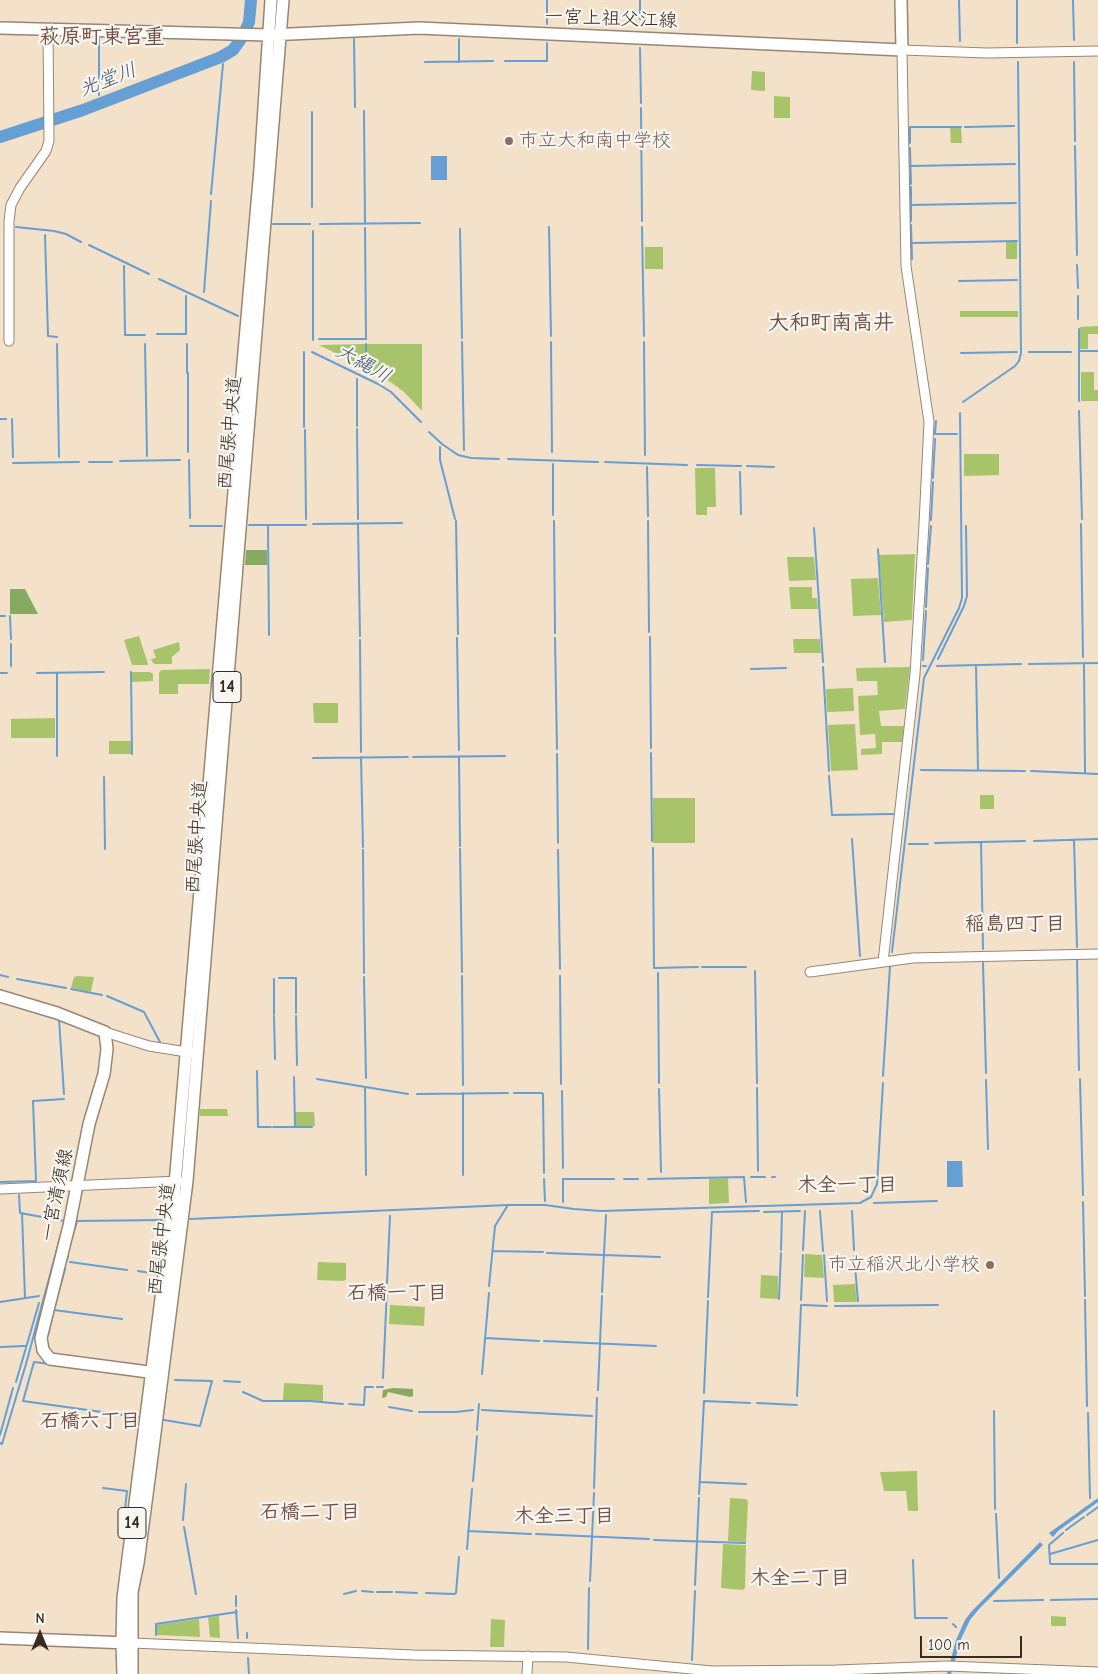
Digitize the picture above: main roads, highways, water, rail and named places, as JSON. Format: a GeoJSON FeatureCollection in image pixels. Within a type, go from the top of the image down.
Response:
{"type":"FeatureCollection","features":[{"type":"Feature","properties":{"kind":"main road","name":"西尾張中央道"},"geometry":{"type":"LineString","coordinates":[[123,1674],[132,1592],[138,1563],[187,1181],[239,523],[275,34],[271,0]]}},
{"type":"Feature","properties":{"kind":"main road","name":"西尾張中央道"},"geometry":{"type":"LineString","coordinates":[[132,1674],[123,1598],[170,1237],[260,169],[275,34],[283,0]]}},
{"type":"Feature","properties":{"kind":"main road","name":"一宮上祖父江線"},"geometry":{"type":"LineString","coordinates":[[0,28],[275,34],[420,28],[902,50],[901,0]]}},
{"type":"Feature","properties":{"kind":"main road","name":"一宮清須線"},"geometry":{"type":"LineString","coordinates":[[0,996],[57,1013],[105,1032],[107,1049],[104,1074],[89,1124],[70,1222],[41,1338],[43,1350],[50,1359],[163,1374]]}},
{"type":"Feature","properties":{"kind":"main road"},"geometry":{"type":"LineString","coordinates":[[0,1638],[127,1643]]}},
{"type":"Feature","properties":{"kind":"water"},"geometry":{"type":"Polygon","coordinates":[[[431,156],[447,156],[447,180],[431,180],[431,156]]]}},
{"type":"Feature","properties":{"kind":"water"},"geometry":{"type":"Polygon","coordinates":[[[947,1161],[962,1161],[963,1187],[947,1187],[947,1161]]]}},
{"type":"Feature","properties":{"kind":"water"},"geometry":{"type":"Polygon","coordinates":[[[1098,1498],[1098,1502],[1058,1531],[1053,1537],[1049,1533],[1098,1498]]]}},
{"type":"Feature","properties":{"kind":"water"},"geometry":{"type":"Polygon","coordinates":[[[1040,1542],[1043,1545],[970,1620],[961,1639],[951,1674],[947,1674],[956,1640],[965,1620],[1040,1542]]]}},
{"type":"Feature","properties":{"kind":"waterway","name":"光堂川"},"geometry":{"type":"LineString","coordinates":[[0,137],[83,110],[221,57],[233,50],[243,36],[249,22],[251,0]]}},
{"type":"Feature","properties":{"kind":"waterway"},"geometry":{"type":"LineString","coordinates":[[547,0],[547,24]]}},
{"type":"Feature","properties":{"kind":"waterway"},"geometry":{"type":"LineString","coordinates":[[640,0],[640,19]]}},
{"type":"Feature","properties":{"kind":"waterway"},"geometry":{"type":"LineString","coordinates":[[959,0],[960,41]]}},
{"type":"Feature","properties":{"kind":"waterway"},"geometry":{"type":"LineString","coordinates":[[1017,0],[1017,43]]}},
{"type":"Feature","properties":{"kind":"waterway"},"geometry":{"type":"LineString","coordinates":[[1073,0],[1074,40]]}},
{"type":"Feature","properties":{"kind":"waterway"},"geometry":{"type":"LineString","coordinates":[[99,37],[99,95]]}},
{"type":"Feature","properties":{"kind":"waterway"},"geometry":{"type":"LineString","coordinates":[[354,39],[355,107]]}},
{"type":"Feature","properties":{"kind":"waterway"},"geometry":{"type":"LineString","coordinates":[[459,39],[459,62]]}},
{"type":"Feature","properties":{"kind":"waterway"},"geometry":{"type":"LineString","coordinates":[[505,61],[547,61],[547,43]]}},
{"type":"Feature","properties":{"kind":"waterway"},"geometry":{"type":"LineString","coordinates":[[640,48],[641,103]]}},
{"type":"Feature","properties":{"kind":"waterway"},"geometry":{"type":"LineString","coordinates":[[425,62],[493,61]]}},
{"type":"Feature","properties":{"kind":"waterway"},"geometry":{"type":"LineString","coordinates":[[963,402],[1015,366],[1019,361],[1021,353],[1018,62]]}},
{"type":"Feature","properties":{"kind":"waterway"},"geometry":{"type":"LineString","coordinates":[[1074,62],[1075,141]]}},
{"type":"Feature","properties":{"kind":"waterway"},"geometry":{"type":"LineString","coordinates":[[211,194],[223,64]]}},
{"type":"Feature","properties":{"kind":"waterway"},"geometry":{"type":"LineString","coordinates":[[641,108],[642,221]]}},
{"type":"Feature","properties":{"kind":"waterway"},"geometry":{"type":"LineString","coordinates":[[364,111],[365,223]]}},
{"type":"Feature","properties":{"kind":"waterway"},"geometry":{"type":"LineString","coordinates":[[312,112],[312,207]]}},
{"type":"Feature","properties":{"kind":"waterway"},"geometry":{"type":"LineString","coordinates":[[965,127],[1014,126]]}},
{"type":"Feature","properties":{"kind":"waterway"},"geometry":{"type":"LineString","coordinates":[[910,143],[910,127],[961,127]]}},
{"type":"Feature","properties":{"kind":"waterway"},"geometry":{"type":"LineString","coordinates":[[1075,146],[1077,255]]}},
{"type":"Feature","properties":{"kind":"waterway"},"geometry":{"type":"LineString","coordinates":[[910,148],[911,184]]}},
{"type":"Feature","properties":{"kind":"waterway"},"geometry":{"type":"LineString","coordinates":[[910,166],[1015,164]]}},
{"type":"Feature","properties":{"kind":"waterway"},"geometry":{"type":"LineString","coordinates":[[911,187],[911,221]]}},
{"type":"Feature","properties":{"kind":"waterway"},"geometry":{"type":"LineString","coordinates":[[204,292],[211,201]]}},
{"type":"Feature","properties":{"kind":"waterway"},"geometry":{"type":"LineString","coordinates":[[911,205],[1016,203]]}},
{"type":"Feature","properties":{"kind":"waterway"},"geometry":{"type":"LineString","coordinates":[[320,224],[420,223]]}},
{"type":"Feature","properties":{"kind":"waterway"},"geometry":{"type":"LineString","coordinates":[[273,224],[310,224]]}},
{"type":"Feature","properties":{"kind":"waterway"},"geometry":{"type":"LineString","coordinates":[[911,225],[912,259]]}},
{"type":"Feature","properties":{"kind":"waterway","name":"大縄川"},"geometry":{"type":"LineString","coordinates":[[16,227],[54,231],[66,234],[81,242]]}},
{"type":"Feature","properties":{"kind":"waterway"},"geometry":{"type":"LineString","coordinates":[[549,227],[551,336]]}},
{"type":"Feature","properties":{"kind":"waterway"},"geometry":{"type":"LineString","coordinates":[[642,227],[644,336]]}},
{"type":"Feature","properties":{"kind":"waterway"},"geometry":{"type":"LineString","coordinates":[[319,339],[366,339],[365,228]]}},
{"type":"Feature","properties":{"kind":"waterway"},"geometry":{"type":"LineString","coordinates":[[460,229],[462,338]]}},
{"type":"Feature","properties":{"kind":"waterway"},"geometry":{"type":"LineString","coordinates":[[313,231],[313,340]]}},
{"type":"Feature","properties":{"kind":"waterway"},"geometry":{"type":"LineString","coordinates":[[45,235],[48,336],[57,337]]}},
{"type":"Feature","properties":{"kind":"waterway"},"geometry":{"type":"LineString","coordinates":[[912,243],[1017,241]]}},
{"type":"Feature","properties":{"kind":"waterway","name":"大縄川"},"geometry":{"type":"LineString","coordinates":[[89,245],[149,274]]}},
{"type":"Feature","properties":{"kind":"waterway"},"geometry":{"type":"LineString","coordinates":[[1077,265],[1078,288]]}},
{"type":"Feature","properties":{"kind":"waterway"},"geometry":{"type":"LineString","coordinates":[[124,266],[125,335],[145,335]]}},
{"type":"Feature","properties":{"kind":"waterway","name":"大縄川"},"geometry":{"type":"LineString","coordinates":[[159,279],[238,316]]}},
{"type":"Feature","properties":{"kind":"waterway"},"geometry":{"type":"LineString","coordinates":[[959,281],[1017,280]]}},
{"type":"Feature","properties":{"kind":"waterway"},"geometry":{"type":"LineString","coordinates":[[157,334],[186,334],[186,296]]}},
{"type":"Feature","properties":{"kind":"waterway"},"geometry":{"type":"LineString","coordinates":[[1078,296],[1078,319]]}},
{"type":"Feature","properties":{"kind":"waterway"},"geometry":{"type":"LineString","coordinates":[[1079,329],[1079,401]]}},
{"type":"Feature","properties":{"kind":"waterway"},"geometry":{"type":"LineString","coordinates":[[462,342],[464,450]]}},
{"type":"Feature","properties":{"kind":"waterway"},"geometry":{"type":"LineString","coordinates":[[551,342],[552,452]]}},
{"type":"Feature","properties":{"kind":"waterway"},"geometry":{"type":"LineString","coordinates":[[644,342],[645,455]]}},
{"type":"Feature","properties":{"kind":"waterway"},"geometry":{"type":"LineString","coordinates":[[57,344],[59,457]]}},
{"type":"Feature","properties":{"kind":"waterway"},"geometry":{"type":"LineString","coordinates":[[145,344],[147,456]]}},
{"type":"Feature","properties":{"kind":"waterway"},"geometry":{"type":"LineString","coordinates":[[187,344],[188,452]]}},
{"type":"Feature","properties":{"kind":"waterway"},"geometry":{"type":"LineString","coordinates":[[366,344],[366,366]]}},
{"type":"Feature","properties":{"kind":"waterway"},"geometry":{"type":"LineString","coordinates":[[1079,351],[1098,351]]}},
{"type":"Feature","properties":{"kind":"waterway"},"geometry":{"type":"LineString","coordinates":[[304,352],[304,427]]}},
{"type":"Feature","properties":{"kind":"waterway","name":"大縄川"},"geometry":{"type":"LineString","coordinates":[[312,352],[391,392],[421,422]]}},
{"type":"Feature","properties":{"kind":"waterway"},"geometry":{"type":"LineString","coordinates":[[961,353],[1017,352]]}},
{"type":"Feature","properties":{"kind":"waterway"},"geometry":{"type":"LineString","coordinates":[[1029,352],[1071,352]]}},
{"type":"Feature","properties":{"kind":"waterway"},"geometry":{"type":"LineString","coordinates":[[357,379],[357,426]]}},
{"type":"Feature","properties":{"kind":"waterway"},"geometry":{"type":"LineString","coordinates":[[1079,411],[1082,519]]}},
{"type":"Feature","properties":{"kind":"waterway"},"geometry":{"type":"LineString","coordinates":[[892,952],[924,678],[959,608],[962,598],[960,413]]}},
{"type":"Feature","properties":{"kind":"waterway"},"geometry":{"type":"LineString","coordinates":[[0,419],[6,419]]}},
{"type":"Feature","properties":{"kind":"waterway"},"geometry":{"type":"LineString","coordinates":[[12,419],[13,457]]}},
{"type":"Feature","properties":{"kind":"waterway"},"geometry":{"type":"LineString","coordinates":[[935,433],[936,421]]}},
{"type":"Feature","properties":{"kind":"waterway"},"geometry":{"type":"LineString","coordinates":[[357,429],[358,519]]}},
{"type":"Feature","properties":{"kind":"waterway"},"geometry":{"type":"LineString","coordinates":[[305,430],[306,519]]}},
{"type":"Feature","properties":{"kind":"waterway","name":"大縄川"},"geometry":{"type":"LineString","coordinates":[[429,432],[458,455],[471,458],[499,459]]}},
{"type":"Feature","properties":{"kind":"waterway"},"geometry":{"type":"LineString","coordinates":[[935,434],[957,434]]}},
{"type":"Feature","properties":{"kind":"waterway"},"geometry":{"type":"LineString","coordinates":[[933,478],[935,439]]}},
{"type":"Feature","properties":{"kind":"waterway"},"geometry":{"type":"LineString","coordinates":[[440,447],[440,460],[455,519]]}},
{"type":"Feature","properties":{"kind":"waterway","name":"大縄川"},"geometry":{"type":"LineString","coordinates":[[508,459],[598,462]]}},
{"type":"Feature","properties":{"kind":"waterway"},"geometry":{"type":"LineString","coordinates":[[120,461],[180,460]]}},
{"type":"Feature","properties":{"kind":"waterway"},"geometry":{"type":"LineString","coordinates":[[189,460],[190,518]]}},
{"type":"Feature","properties":{"kind":"waterway"},"geometry":{"type":"LineString","coordinates":[[13,463],[79,462]]}},
{"type":"Feature","properties":{"kind":"waterway"},"geometry":{"type":"LineString","coordinates":[[89,462],[112,462]]}},
{"type":"Feature","properties":{"kind":"waterway","name":"大縄川"},"geometry":{"type":"LineString","coordinates":[[605,462],[687,465]]}},
{"type":"Feature","properties":{"kind":"waterway"},"geometry":{"type":"LineString","coordinates":[[553,464],[553,515]]}},
{"type":"Feature","properties":{"kind":"waterway","name":"大縄川"},"geometry":{"type":"LineString","coordinates":[[697,465],[741,466]]}},
{"type":"Feature","properties":{"kind":"waterway","name":"大縄川"},"geometry":{"type":"LineString","coordinates":[[747,466],[774,467]]}},
{"type":"Feature","properties":{"kind":"waterway"},"geometry":{"type":"LineString","coordinates":[[647,467],[648,516]]}},
{"type":"Feature","properties":{"kind":"waterway"},"geometry":{"type":"LineString","coordinates":[[740,472],[741,514]]}},
{"type":"Feature","properties":{"kind":"waterway"},"geometry":{"type":"LineString","coordinates":[[931,520],[933,482]]}},
{"type":"Feature","properties":{"kind":"waterway"},"geometry":{"type":"LineString","coordinates":[[456,521],[458,634]]}},
{"type":"Feature","properties":{"kind":"waterway"},"geometry":{"type":"LineString","coordinates":[[554,521],[555,633]]}},
{"type":"Feature","properties":{"kind":"waterway"},"geometry":{"type":"LineString","coordinates":[[648,521],[649,632]]}},
{"type":"Feature","properties":{"kind":"waterway"},"geometry":{"type":"LineString","coordinates":[[313,524],[402,523]]}},
{"type":"Feature","properties":{"kind":"waterway"},"geometry":{"type":"LineString","coordinates":[[358,524],[360,636]]}},
{"type":"Feature","properties":{"kind":"waterway"},"geometry":{"type":"LineString","coordinates":[[1081,524],[1083,657]]}},
{"type":"Feature","properties":{"kind":"waterway"},"geometry":{"type":"LineString","coordinates":[[249,525],[306,525]]}},
{"type":"Feature","properties":{"kind":"waterway"},"geometry":{"type":"LineString","coordinates":[[268,525],[269,635]]}},
{"type":"Feature","properties":{"kind":"waterway"},"geometry":{"type":"LineString","coordinates":[[190,526],[222,526]]}},
{"type":"Feature","properties":{"kind":"waterway"},"geometry":{"type":"LineString","coordinates":[[928,564],[931,526]]}},
{"type":"Feature","properties":{"kind":"waterway"},"geometry":{"type":"LineString","coordinates":[[938,659],[967,596],[966,526]]}},
{"type":"Feature","properties":{"kind":"waterway"},"geometry":{"type":"LineString","coordinates":[[814,528],[823,662]]}},
{"type":"Feature","properties":{"kind":"waterway"},"geometry":{"type":"LineString","coordinates":[[878,549],[885,662]]}},
{"type":"Feature","properties":{"kind":"waterway"},"geometry":{"type":"LineString","coordinates":[[926,607],[928,568]]}},
{"type":"Feature","properties":{"kind":"waterway"},"geometry":{"type":"LineString","coordinates":[[923,660],[926,611]]}},
{"type":"Feature","properties":{"kind":"waterway"},"geometry":{"type":"LineString","coordinates":[[0,616],[5,616]]}},
{"type":"Feature","properties":{"kind":"waterway"},"geometry":{"type":"LineString","coordinates":[[10,616],[11,639]]}},
{"type":"Feature","properties":{"kind":"waterway"},"geometry":{"type":"LineString","coordinates":[[650,637],[651,748]]}},
{"type":"Feature","properties":{"kind":"waterway"},"geometry":{"type":"LineString","coordinates":[[457,638],[459,750]]}},
{"type":"Feature","properties":{"kind":"waterway"},"geometry":{"type":"LineString","coordinates":[[555,638],[557,749]]}},
{"type":"Feature","properties":{"kind":"waterway"},"geometry":{"type":"LineString","coordinates":[[360,640],[361,752]]}},
{"type":"Feature","properties":{"kind":"waterway"},"geometry":{"type":"LineString","coordinates":[[11,644],[11,666]]}},
{"type":"Feature","properties":{"kind":"waterway"},"geometry":{"type":"LineString","coordinates":[[1084,663],[1085,773]]}},
{"type":"Feature","properties":{"kind":"waterway"},"geometry":{"type":"LineString","coordinates":[[1029,664],[1098,663]]}},
{"type":"Feature","properties":{"kind":"waterway"},"geometry":{"type":"LineString","coordinates":[[937,666],[1021,664]]}},
{"type":"Feature","properties":{"kind":"waterway"},"geometry":{"type":"LineString","coordinates":[[976,665],[978,770]]}},
{"type":"Feature","properties":{"kind":"waterway"},"geometry":{"type":"LineString","coordinates":[[823,667],[829,771]]}},
{"type":"Feature","properties":{"kind":"waterway"},"geometry":{"type":"LineString","coordinates":[[751,669],[786,668]]}},
{"type":"Feature","properties":{"kind":"waterway"},"geometry":{"type":"LineString","coordinates":[[37,673],[104,672]]}},
{"type":"Feature","properties":{"kind":"waterway"},"geometry":{"type":"LineString","coordinates":[[131,672],[132,754]]}},
{"type":"Feature","properties":{"kind":"waterway"},"geometry":{"type":"LineString","coordinates":[[0,673],[7,673]]}},
{"type":"Feature","properties":{"kind":"waterway"},"geometry":{"type":"LineString","coordinates":[[57,673],[57,756]]}},
{"type":"Feature","properties":{"kind":"waterway"},"geometry":{"type":"LineString","coordinates":[[651,753],[652,841]]}},
{"type":"Feature","properties":{"kind":"waterway"},"geometry":{"type":"LineString","coordinates":[[557,754],[558,843]]}},
{"type":"Feature","properties":{"kind":"waterway"},"geometry":{"type":"LineString","coordinates":[[413,757],[505,756]]}},
{"type":"Feature","properties":{"kind":"waterway"},"geometry":{"type":"LineString","coordinates":[[361,757],[363,847]]}},
{"type":"Feature","properties":{"kind":"waterway"},"geometry":{"type":"LineString","coordinates":[[313,758],[408,757]]}},
{"type":"Feature","properties":{"kind":"waterway"},"geometry":{"type":"LineString","coordinates":[[459,757],[460,846]]}},
{"type":"Feature","properties":{"kind":"waterway"},"geometry":{"type":"LineString","coordinates":[[921,770],[1025,771]]}},
{"type":"Feature","properties":{"kind":"waterway"},"geometry":{"type":"LineString","coordinates":[[1031,771],[1098,774]]}},
{"type":"Feature","properties":{"kind":"waterway"},"geometry":{"type":"LineString","coordinates":[[829,776],[832,815],[893,814]]}},
{"type":"Feature","properties":{"kind":"waterway"},"geometry":{"type":"LineString","coordinates":[[104,777],[105,849]]}},
{"type":"Feature","properties":{"kind":"waterway"},"geometry":{"type":"LineString","coordinates":[[852,839],[860,956]]}},
{"type":"Feature","properties":{"kind":"waterway"},"geometry":{"type":"LineString","coordinates":[[1034,841],[1098,839]]}},
{"type":"Feature","properties":{"kind":"waterway"},"geometry":{"type":"LineString","coordinates":[[1074,840],[1077,947]]}},
{"type":"Feature","properties":{"kind":"waterway"},"geometry":{"type":"LineString","coordinates":[[935,843],[1025,841]]}},
{"type":"Feature","properties":{"kind":"waterway"},"geometry":{"type":"LineString","coordinates":[[981,842],[983,949]]}},
{"type":"Feature","properties":{"kind":"waterway"},"geometry":{"type":"LineString","coordinates":[[909,844],[928,844]]}},
{"type":"Feature","properties":{"kind":"waterway"},"geometry":{"type":"LineString","coordinates":[[653,848],[654,968],[698,967]]}},
{"type":"Feature","properties":{"kind":"waterway"},"geometry":{"type":"LineString","coordinates":[[460,849],[462,972]]}},
{"type":"Feature","properties":{"kind":"waterway"},"geometry":{"type":"LineString","coordinates":[[363,850],[364,973]]}},
{"type":"Feature","properties":{"kind":"waterway"},"geometry":{"type":"LineString","coordinates":[[558,850],[560,969]]}},
{"type":"Feature","properties":{"kind":"waterway"},"geometry":{"type":"LineString","coordinates":[[1077,960],[1079,1070]]}},
{"type":"Feature","properties":{"kind":"waterway"},"geometry":{"type":"LineString","coordinates":[[983,963],[986,1073]]}},
{"type":"Feature","properties":{"kind":"waterway"},"geometry":{"type":"LineString","coordinates":[[883,1076],[890,966]]}},
{"type":"Feature","properties":{"kind":"waterway"},"geometry":{"type":"LineString","coordinates":[[702,967],[746,967]]}},
{"type":"Feature","properties":{"kind":"waterway"},"geometry":{"type":"LineString","coordinates":[[755,971],[757,1083]]}},
{"type":"Feature","properties":{"kind":"waterway"},"geometry":{"type":"LineString","coordinates":[[658,973],[659,1083]]}},
{"type":"Feature","properties":{"kind":"waterway"},"geometry":{"type":"LineString","coordinates":[[0,975],[8,977]]}},
{"type":"Feature","properties":{"kind":"waterway"},"geometry":{"type":"LineString","coordinates":[[462,976],[463,1085]]}},
{"type":"Feature","properties":{"kind":"waterway"},"geometry":{"type":"LineString","coordinates":[[560,976],[561,1084]]}},
{"type":"Feature","properties":{"kind":"waterway"},"geometry":{"type":"LineString","coordinates":[[364,977],[366,1078]]}},
{"type":"Feature","properties":{"kind":"waterway"},"geometry":{"type":"LineString","coordinates":[[279,978],[296,978],[296,1013]]}},
{"type":"Feature","properties":{"kind":"waterway"},"geometry":{"type":"LineString","coordinates":[[17,979],[66,988]]}},
{"type":"Feature","properties":{"kind":"waterway"},"geometry":{"type":"LineString","coordinates":[[274,979],[274,1014]]}},
{"type":"Feature","properties":{"kind":"waterway"},"geometry":{"type":"LineString","coordinates":[[71,989],[102,995]]}},
{"type":"Feature","properties":{"kind":"waterway"},"geometry":{"type":"LineString","coordinates":[[107,996],[144,1012],[160,1042]]}},
{"type":"Feature","properties":{"kind":"waterway"},"geometry":{"type":"LineString","coordinates":[[274,1016],[275,1059]]}},
{"type":"Feature","properties":{"kind":"waterway"},"geometry":{"type":"LineString","coordinates":[[296,1016],[297,1065]]}},
{"type":"Feature","properties":{"kind":"waterway"},"geometry":{"type":"LineString","coordinates":[[59,1019],[64,1094]]}},
{"type":"Feature","properties":{"kind":"waterway"},"geometry":{"type":"LineString","coordinates":[[257,1071],[258,1127],[271,1127]]}},
{"type":"Feature","properties":{"kind":"waterway"},"geometry":{"type":"LineString","coordinates":[[294,1077],[295,1127]]}},
{"type":"Feature","properties":{"kind":"waterway"},"geometry":{"type":"LineString","coordinates":[[317,1079],[408,1094]]}},
{"type":"Feature","properties":{"kind":"waterway"},"geometry":{"type":"LineString","coordinates":[[1080,1079],[1083,1195]]}},
{"type":"Feature","properties":{"kind":"waterway"},"geometry":{"type":"LineString","coordinates":[[986,1080],[988,1149]]}},
{"type":"Feature","properties":{"kind":"waterway"},"geometry":{"type":"LineString","coordinates":[[190,1219],[508,1205],[545,1205],[601,1211],[860,1203],[871,1197],[877,1184],[883,1083]]}},
{"type":"Feature","properties":{"kind":"waterway"},"geometry":{"type":"LineString","coordinates":[[365,1087],[366,1175]]}},
{"type":"Feature","properties":{"kind":"waterway"},"geometry":{"type":"LineString","coordinates":[[757,1088],[758,1171]]}},
{"type":"Feature","properties":{"kind":"waterway"},"geometry":{"type":"LineString","coordinates":[[659,1089],[661,1172]]}},
{"type":"Feature","properties":{"kind":"waterway"},"geometry":{"type":"LineString","coordinates":[[562,1091],[563,1168]]}},
{"type":"Feature","properties":{"kind":"waterway"},"geometry":{"type":"LineString","coordinates":[[463,1093],[463,1175]]}},
{"type":"Feature","properties":{"kind":"waterway"},"geometry":{"type":"LineString","coordinates":[[417,1094],[508,1093]]}},
{"type":"Feature","properties":{"kind":"waterway"},"geometry":{"type":"LineString","coordinates":[[514,1093],[543,1094],[544,1173]]}},
{"type":"Feature","properties":{"kind":"waterway"},"geometry":{"type":"LineString","coordinates":[[0,1182],[36,1181],[33,1101],[64,1099]]}},
{"type":"Feature","properties":{"kind":"waterway"},"geometry":{"type":"LineString","coordinates":[[273,1127],[312,1127]]}},
{"type":"Feature","properties":{"kind":"waterway"},"geometry":{"type":"LineString","coordinates":[[648,1179],[744,1177],[746,1202]]}},
{"type":"Feature","properties":{"kind":"waterway"},"geometry":{"type":"LineString","coordinates":[[751,1177],[765,1177]]}},
{"type":"Feature","properties":{"kind":"waterway"},"geometry":{"type":"LineString","coordinates":[[544,1179],[545,1201]]}},
{"type":"Feature","properties":{"kind":"waterway"},"geometry":{"type":"LineString","coordinates":[[563,1202],[563,1179],[614,1179]]}},
{"type":"Feature","properties":{"kind":"waterway"},"geometry":{"type":"LineString","coordinates":[[624,1179],[638,1179]]}},
{"type":"Feature","properties":{"kind":"waterway"},"geometry":{"type":"LineString","coordinates":[[19,1195],[20,1213],[64,1221]]}},
{"type":"Feature","properties":{"kind":"waterway"},"geometry":{"type":"LineString","coordinates":[[874,1203],[937,1201]]}},
{"type":"Feature","properties":{"kind":"waterway"},"geometry":{"type":"LineString","coordinates":[[1083,1202],[1085,1296]]}},
{"type":"Feature","properties":{"kind":"waterway"},"geometry":{"type":"LineString","coordinates":[[489,1286],[495,1226],[508,1205]]}},
{"type":"Feature","properties":{"kind":"waterway"},"geometry":{"type":"LineString","coordinates":[[708,1297],[712,1212],[759,1211]]}},
{"type":"Feature","properties":{"kind":"waterway"},"geometry":{"type":"LineString","coordinates":[[764,1212],[800,1211]]}},
{"type":"Feature","properties":{"kind":"waterway"},"geometry":{"type":"LineString","coordinates":[[803,1250],[805,1211]]}},
{"type":"Feature","properties":{"kind":"waterway"},"geometry":{"type":"LineString","coordinates":[[820,1211],[823,1251]]}},
{"type":"Feature","properties":{"kind":"waterway"},"geometry":{"type":"LineString","coordinates":[[852,1211],[854,1250]]}},
{"type":"Feature","properties":{"kind":"waterway"},"geometry":{"type":"LineString","coordinates":[[781,1250],[782,1212]]}},
{"type":"Feature","properties":{"kind":"waterway"},"geometry":{"type":"LineString","coordinates":[[22,1213],[25,1298]]}},
{"type":"Feature","properties":{"kind":"waterway"},"geometry":{"type":"LineString","coordinates":[[602,1292],[606,1215]]}},
{"type":"Feature","properties":{"kind":"waterway"},"geometry":{"type":"LineString","coordinates":[[387,1283],[390,1216]]}},
{"type":"Feature","properties":{"kind":"waterway"},"geometry":{"type":"LineString","coordinates":[[74,1221],[164,1220]]}},
{"type":"Feature","properties":{"kind":"waterway"},"geometry":{"type":"LineString","coordinates":[[72,1238],[77,1221]]}},
{"type":"Feature","properties":{"kind":"waterway"},"geometry":{"type":"LineString","coordinates":[[0,1443],[2,1444],[26,1364],[64,1223]]}},
{"type":"Feature","properties":{"kind":"waterway"},"geometry":{"type":"LineString","coordinates":[[493,1251],[543,1252]]}},
{"type":"Feature","properties":{"kind":"waterway"},"geometry":{"type":"LineString","coordinates":[[547,1253],[660,1257]]}},
{"type":"Feature","properties":{"kind":"waterway"},"geometry":{"type":"LineString","coordinates":[[779,1299],[781,1253]]}},
{"type":"Feature","properties":{"kind":"waterway"},"geometry":{"type":"LineString","coordinates":[[801,1300],[803,1255]]}},
{"type":"Feature","properties":{"kind":"waterway"},"geometry":{"type":"LineString","coordinates":[[824,1255],[827,1301]]}},
{"type":"Feature","properties":{"kind":"waterway"},"geometry":{"type":"LineString","coordinates":[[854,1255],[858,1301]]}},
{"type":"Feature","properties":{"kind":"waterway"},"geometry":{"type":"LineString","coordinates":[[67,1260],[68,1256]]}},
{"type":"Feature","properties":{"kind":"waterway"},"geometry":{"type":"LineString","coordinates":[[70,1262],[127,1270]]}},
{"type":"Feature","properties":{"kind":"waterway"},"geometry":{"type":"LineString","coordinates":[[55,1306],[65,1269]]}},
{"type":"Feature","properties":{"kind":"waterway"},"geometry":{"type":"LineString","coordinates":[[138,1271],[157,1274]]}},
{"type":"Feature","properties":{"kind":"waterway"},"geometry":{"type":"LineString","coordinates":[[383,1378],[387,1288]]}},
{"type":"Feature","properties":{"kind":"waterway"},"geometry":{"type":"LineString","coordinates":[[482,1374],[489,1293]]}},
{"type":"Feature","properties":{"kind":"waterway"},"geometry":{"type":"LineString","coordinates":[[0,1302],[39,1296]]}},
{"type":"Feature","properties":{"kind":"waterway"},"geometry":{"type":"LineString","coordinates":[[598,1390],[602,1296]]}},
{"type":"Feature","properties":{"kind":"waterway"},"geometry":{"type":"LineString","coordinates":[[1085,1300],[1087,1406]]}},
{"type":"Feature","properties":{"kind":"waterway"},"geometry":{"type":"LineString","coordinates":[[704,1393],[708,1301]]}},
{"type":"Feature","properties":{"kind":"waterway"},"geometry":{"type":"LineString","coordinates":[[16,1382],[39,1303]]}},
{"type":"Feature","properties":{"kind":"waterway"},"geometry":{"type":"LineString","coordinates":[[797,1396],[801,1305]]}},
{"type":"Feature","properties":{"kind":"waterway"},"geometry":{"type":"LineString","coordinates":[[803,1305],[827,1306]]}},
{"type":"Feature","properties":{"kind":"waterway"},"geometry":{"type":"LineString","coordinates":[[835,1306],[938,1305]]}},
{"type":"Feature","properties":{"kind":"waterway"},"geometry":{"type":"LineString","coordinates":[[54,1310],[122,1319]]}},
{"type":"Feature","properties":{"kind":"waterway"},"geometry":{"type":"LineString","coordinates":[[48,1335],[54,1310]]}},
{"type":"Feature","properties":{"kind":"waterway"},"geometry":{"type":"LineString","coordinates":[[486,1338],[539,1341]]}},
{"type":"Feature","properties":{"kind":"waterway"},"geometry":{"type":"LineString","coordinates":[[544,1341],[656,1346]]}},
{"type":"Feature","properties":{"kind":"waterway"},"geometry":{"type":"LineString","coordinates":[[0,1347],[25,1346]]}},
{"type":"Feature","properties":{"kind":"waterway"},"geometry":{"type":"LineString","coordinates":[[49,1364],[34,1362],[23,1401],[138,1417]]}},
{"type":"Feature","properties":{"kind":"waterway"},"geometry":{"type":"LineString","coordinates":[[164,1420],[200,1426],[212,1381],[175,1380]]}},
{"type":"Feature","properties":{"kind":"waterway"},"geometry":{"type":"LineString","coordinates":[[224,1381],[240,1382]]}},
{"type":"Feature","properties":{"kind":"waterway"},"geometry":{"type":"LineString","coordinates":[[349,1404],[364,1405],[365,1387],[373,1387]]}},
{"type":"Feature","properties":{"kind":"waterway"},"geometry":{"type":"LineString","coordinates":[[377,1387],[383,1387]]}},
{"type":"Feature","properties":{"kind":"waterway"},"geometry":{"type":"LineString","coordinates":[[0,1435],[13,1388]]}},
{"type":"Feature","properties":{"kind":"waterway"},"geometry":{"type":"LineString","coordinates":[[243,1392],[263,1401],[310,1401],[343,1404]]}},
{"type":"Feature","properties":{"kind":"waterway"},"geometry":{"type":"LineString","coordinates":[[594,1488],[597,1398]]}},
{"type":"Feature","properties":{"kind":"waterway"},"geometry":{"type":"LineString","coordinates":[[699,1494],[704,1401],[750,1403]]}},
{"type":"Feature","properties":{"kind":"waterway"},"geometry":{"type":"LineString","coordinates":[[757,1403],[797,1405]]}},
{"type":"Feature","properties":{"kind":"waterway"},"geometry":{"type":"LineString","coordinates":[[477,1430],[479,1404]]}},
{"type":"Feature","properties":{"kind":"waterway"},"geometry":{"type":"LineString","coordinates":[[389,1407],[412,1411]]}},
{"type":"Feature","properties":{"kind":"waterway"},"geometry":{"type":"LineString","coordinates":[[419,1412],[473,1410]]}},
{"type":"Feature","properties":{"kind":"waterway"},"geometry":{"type":"LineString","coordinates":[[482,1410],[592,1416]]}},
{"type":"Feature","properties":{"kind":"waterway"},"geometry":{"type":"LineString","coordinates":[[994,1411],[995,1509]]}},
{"type":"Feature","properties":{"kind":"waterway"},"geometry":{"type":"LineString","coordinates":[[1088,1413],[1090,1498]]}},
{"type":"Feature","properties":{"kind":"waterway"},"geometry":{"type":"LineString","coordinates":[[473,1481],[477,1436]]}},
{"type":"Feature","properties":{"kind":"waterway"},"geometry":{"type":"LineString","coordinates":[[700,1482],[746,1484]]}},
{"type":"Feature","properties":{"kind":"waterway"},"geometry":{"type":"LineString","coordinates":[[183,1520],[186,1484]]}},
{"type":"Feature","properties":{"kind":"waterway"},"geometry":{"type":"LineString","coordinates":[[103,1488],[127,1491],[125,1509]]}},
{"type":"Feature","properties":{"kind":"waterway"},"geometry":{"type":"LineString","coordinates":[[467,1549],[472,1489]]}},
{"type":"Feature","properties":{"kind":"waterway"},"geometry":{"type":"LineString","coordinates":[[590,1581],[594,1493]]}},
{"type":"Feature","properties":{"kind":"waterway"},"geometry":{"type":"LineString","coordinates":[[695,1585],[699,1498]]}},
{"type":"Feature","properties":{"kind":"waterway"},"geometry":{"type":"LineString","coordinates":[[1087,1515],[1098,1507]]}},
{"type":"Feature","properties":{"kind":"waterway"},"geometry":{"type":"LineString","coordinates":[[996,1514],[999,1578]]}},
{"type":"Feature","properties":{"kind":"waterway"},"geometry":{"type":"LineString","coordinates":[[1066,1530],[1084,1517]]}},
{"type":"Feature","properties":{"kind":"waterway"},"geometry":{"type":"LineString","coordinates":[[184,1527],[196,1594]]}},
{"type":"Feature","properties":{"kind":"waterway"},"geometry":{"type":"LineString","coordinates":[[468,1531],[531,1534]]}},
{"type":"Feature","properties":{"kind":"waterway"},"geometry":{"type":"LineString","coordinates":[[1063,1533],[1049,1545],[1051,1564],[1098,1564]]}},
{"type":"Feature","properties":{"kind":"waterway"},"geometry":{"type":"LineString","coordinates":[[536,1534],[649,1539]]}},
{"type":"Feature","properties":{"kind":"waterway"},"geometry":{"type":"LineString","coordinates":[[654,1540],[745,1543]]}},
{"type":"Feature","properties":{"kind":"waterway"},"geometry":{"type":"LineString","coordinates":[[1050,1554],[1098,1540]]}},
{"type":"Feature","properties":{"kind":"waterway"},"geometry":{"type":"LineString","coordinates":[[426,1593],[456,1593],[459,1557]]}},
{"type":"Feature","properties":{"kind":"waterway"},"geometry":{"type":"LineString","coordinates":[[913,1560],[915,1618],[947,1618]]}},
{"type":"Feature","properties":{"kind":"waterway"},"geometry":{"type":"LineString","coordinates":[[588,1649],[589,1588]]}},
{"type":"Feature","properties":{"kind":"waterway"},"geometry":{"type":"LineString","coordinates":[[344,1594],[356,1591]]}},
{"type":"Feature","properties":{"kind":"waterway"},"geometry":{"type":"LineString","coordinates":[[362,1591],[373,1592]]}},
{"type":"Feature","properties":{"kind":"waterway"},"geometry":{"type":"LineString","coordinates":[[692,1660],[695,1591]]}},
{"type":"Feature","properties":{"kind":"waterway"},"geometry":{"type":"LineString","coordinates":[[377,1592],[392,1592]]}},
{"type":"Feature","properties":{"kind":"waterway"},"geometry":{"type":"LineString","coordinates":[[396,1592],[417,1593]]}},
{"type":"Feature","properties":{"kind":"waterway"},"geometry":{"type":"LineString","coordinates":[[236,1596],[236,1606]]}},
{"type":"Feature","properties":{"kind":"waterway"},"geometry":{"type":"LineString","coordinates":[[1051,1600],[1098,1599]]}},
{"type":"Feature","properties":{"kind":"waterway"},"geometry":{"type":"LineString","coordinates":[[994,1601],[1043,1600]]}},
{"type":"Feature","properties":{"kind":"waterway"},"geometry":{"type":"LineString","coordinates":[[236,1610],[238,1638]]}},
{"type":"Feature","properties":{"kind":"waterway"},"geometry":{"type":"LineString","coordinates":[[156,1635],[156,1624],[237,1612]]}},
{"type":"Feature","properties":{"kind":"waterway"},"geometry":{"type":"LineString","coordinates":[[953,1624],[956,1627]]}},
{"type":"Feature","properties":{"kind":"waterway"},"geometry":{"type":"LineString","coordinates":[[247,1633],[247,1638]]}},
{"type":"Feature","properties":{"kind":"waterway"},"geometry":{"type":"LineString","coordinates":[[248,1658],[249,1674]]}},
{"type":"Feature","properties":{"kind":"place","name":"市立大和南中学校"},"geometry":{"type":"Point","coordinates":[509,141]}},
{"type":"Feature","properties":{"kind":"place","name":"市立稲沢北小学校"},"geometry":{"type":"Point","coordinates":[990,1265]}},
{"type":"Feature","properties":{"kind":"district","name":"萩原町東宮重"},"geometry":{"type":"Point","coordinates":[102,37]}},
{"type":"Feature","properties":{"kind":"district","name":"大和町南高井"},"geometry":{"type":"Point","coordinates":[831,323]}},
{"type":"Feature","properties":{"kind":"district","name":"稲島四丁目"},"geometry":{"type":"Point","coordinates":[1015,924]}},
{"type":"Feature","properties":{"kind":"district","name":"木全一丁目"},"geometry":{"type":"Point","coordinates":[847,1185]}},
{"type":"Feature","properties":{"kind":"district","name":"石橋一丁目"},"geometry":{"type":"Point","coordinates":[397,1293]}},
{"type":"Feature","properties":{"kind":"district","name":"石橋六丁目"},"geometry":{"type":"Point","coordinates":[90,1421]}},
{"type":"Feature","properties":{"kind":"district","name":"石橋二丁目"},"geometry":{"type":"Point","coordinates":[310,1512]}},
{"type":"Feature","properties":{"kind":"district","name":"木全三丁目"},"geometry":{"type":"Point","coordinates":[564,1516]}},
{"type":"Feature","properties":{"kind":"district","name":"木全二丁目"},"geometry":{"type":"Point","coordinates":[800,1578]}}]}
